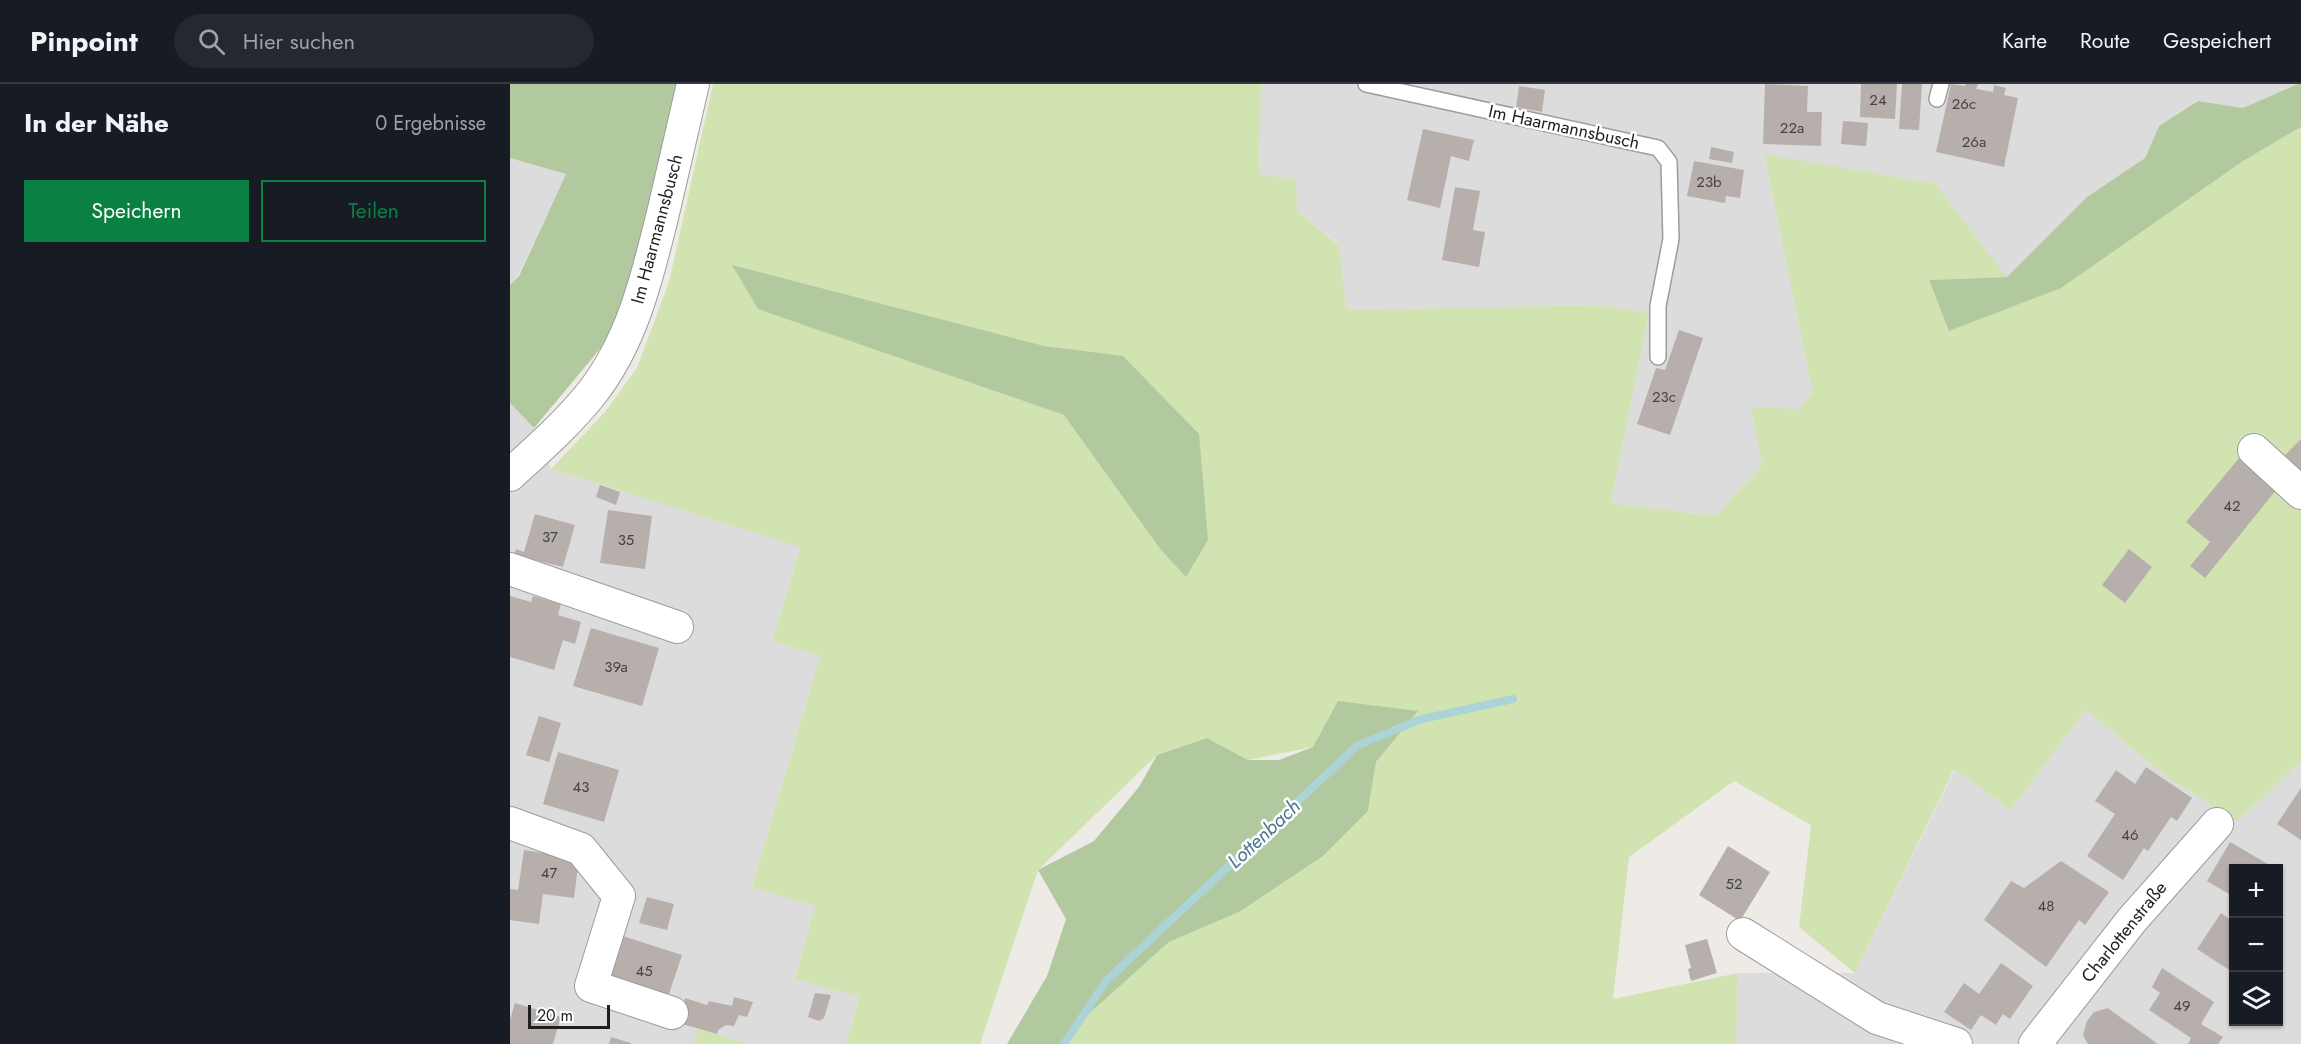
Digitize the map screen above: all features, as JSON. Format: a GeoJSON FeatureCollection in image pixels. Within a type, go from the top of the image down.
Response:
{"type":"FeatureCollection","features":[{"type":"Feature","properties":{"kind":"street","name":"Im Haarmannsbusch"},"geometry":{"type":"LineString","coordinates":[[510,475],[563,426],[592,393],[613,361],[631,324],[647,281],[693,84]]}},
{"type":"Feature","properties":{"kind":"street"},"geometry":{"type":"LineString","coordinates":[[2254,450],[2301,493]]}},
{"type":"Feature","properties":{"kind":"street"},"geometry":{"type":"LineString","coordinates":[[510,569],[677,627]]}},
{"type":"Feature","properties":{"kind":"street"},"geometry":{"type":"LineString","coordinates":[[510,823],[581,849],[619,896],[591,986],[672,1013]]}},
{"type":"Feature","properties":{"kind":"street","name":"Charlottenstraße"},"geometry":{"type":"LineString","coordinates":[[2035,1044],[2132,920],[2217,824]]}},
{"type":"Feature","properties":{"kind":"street"},"geometry":{"type":"LineString","coordinates":[[1743,934],[1877,1018],[1956,1044]]}},
{"type":"Feature","properties":{"kind":"lane","name":"Im Haarmannsbusch"},"geometry":{"type":"LineString","coordinates":[[1366,84],[1658,148],[1670,162],[1671,239],[1658,306],[1658,357]]}},
{"type":"Feature","properties":{"kind":"lane"},"geometry":{"type":"LineString","coordinates":[[1937,99],[1941,84]]}},
{"type":"Feature","properties":{"kind":"shaded area"},"geometry":{"type":"Polygon","coordinates":[[[1261,84],[2298,84],[2243,108],[2198,101],[2159,126],[2145,158],[2087,197],[2007,277],[1936,184],[1764,155],[1814,393],[1799,409],[1762,465],[1716,516],[1611,503],[1649,313],[1599,305],[1345,310],[1339,244],[1297,211],[1259,174],[1261,84]]]}},
{"type":"Feature","properties":{"kind":"shaded area"},"geometry":{"type":"Polygon","coordinates":[[[510,158],[566,174],[518,276],[510,285],[510,158]]]}},
{"type":"Feature","properties":{"kind":"shaded area"},"geometry":{"type":"Polygon","coordinates":[[[510,403],[534,428],[551,469],[800,546],[772,641],[820,656],[752,887],[815,906],[795,979],[859,997],[846,1044],[750,1044],[698,1029],[694,1044],[510,1044],[510,403]]]}},
{"type":"Feature","properties":{"kind":"shaded area"},"geometry":{"type":"Polygon","coordinates":[[[2086,710],[2167,777],[2237,822],[2301,761],[2301,1044],[1736,1044],[1738,973],[1855,973],[1955,769],[2011,810],[2086,710]]]}},
{"type":"Feature","properties":{"kind":"green space"},"geometry":{"type":"Polygon","coordinates":[[[510,84],[678,84],[655,200],[609,338],[534,428],[510,403],[510,285],[519,276],[566,174],[510,158],[510,84]]]}},
{"type":"Feature","properties":{"kind":"green space"},"geometry":{"type":"Polygon","coordinates":[[[713,84],[1261,84],[1259,174],[1296,180],[1297,211],[1339,245],[1346,310],[1599,305],[1649,313],[1611,503],[1716,516],[1762,465],[1751,407],[1799,409],[1813,393],[1764,154],[1936,184],[2007,277],[1929,280],[1949,330],[2301,127],[2301,761],[2237,822],[2167,777],[2086,710],[2011,810],[1954,769],[1855,973],[1799,927],[1811,825],[1734,781],[1629,857],[1613,999],[1738,973],[1736,1044],[1063,1044],[1071,1030],[1169,942],[1239,912],[1368,811],[1376,762],[1417,711],[1313,747],[1248,760],[1207,738],[1157,755],[1038,870],[980,1044],[846,1044],[859,997],[795,979],[815,906],[752,887],[820,656],[772,641],[800,547],[551,469],[605,412],[637,368],[669,282],[713,84]]]}},
{"type":"Feature","properties":{"kind":"green space"},"geometry":{"type":"Polygon","coordinates":[[[2301,84],[2301,127],[2243,161],[2061,288],[1949,331],[1929,280],[2007,277],[2087,197],[2145,158],[2159,126],[2198,101],[2243,108],[2301,84]]]}},
{"type":"Feature","properties":{"kind":"green space"},"geometry":{"type":"Polygon","coordinates":[[[732,265],[1044,346],[1123,356],[1199,434],[1208,540],[1186,577],[1161,550],[1064,415],[758,309],[732,265]]]}},
{"type":"Feature","properties":{"kind":"green space"},"geometry":{"type":"Polygon","coordinates":[[[1338,701],[1418,711],[1376,762],[1368,811],[1323,856],[1239,912],[1169,942],[1071,1030],[1063,1044],[1007,1044],[1047,976],[1066,919],[1038,870],[1094,841],[1139,787],[1157,755],[1207,738],[1248,760],[1279,760],[1313,747],[1338,701]]]}},
{"type":"Feature","properties":{"kind":"green space"},"geometry":{"type":"Polygon","coordinates":[[[698,1029],[750,1044],[694,1044],[698,1029]]]}},
{"type":"Feature","properties":{"kind":"building"},"geometry":{"type":"Polygon","coordinates":[[[1765,84],[1808,86],[1807,112],[1822,112],[1821,146],[1763,144],[1765,84]]]}},
{"type":"Feature","properties":{"kind":"building"},"geometry":{"type":"Polygon","coordinates":[[[1861,84],[1897,84],[1895,119],[1860,117],[1861,84]]]}},
{"type":"Feature","properties":{"kind":"building"},"geometry":{"type":"Polygon","coordinates":[[[1902,84],[1922,84],[1919,130],[1899,129],[1902,84]]]}},
{"type":"Feature","properties":{"kind":"building"},"geometry":{"type":"Polygon","coordinates":[[[1951,84],[1965,86],[1965,84],[1978,84],[1976,89],[1993,92],[1994,85],[2006,88],[2004,95],[2018,98],[2004,167],[1936,152],[1951,84]]]}},
{"type":"Feature","properties":{"kind":"building"},"geometry":{"type":"Polygon","coordinates":[[[1519,86],[1545,90],[1542,112],[1516,107],[1519,86]]]}},
{"type":"Feature","properties":{"kind":"building"},"geometry":{"type":"Polygon","coordinates":[[[1843,121],[1868,123],[1866,146],[1841,144],[1843,121]]]}},
{"type":"Feature","properties":{"kind":"building"},"geometry":{"type":"Polygon","coordinates":[[[1423,129],[1474,140],[1469,161],[1451,156],[1440,208],[1407,200],[1423,129]]]}},
{"type":"Feature","properties":{"kind":"building"},"geometry":{"type":"Polygon","coordinates":[[[1711,147],[1734,152],[1732,163],[1709,159],[1711,147]]]}},
{"type":"Feature","properties":{"kind":"building"},"geometry":{"type":"Polygon","coordinates":[[[1694,161],[1744,170],[1740,198],[1726,196],[1725,203],[1687,196],[1694,161]]]}},
{"type":"Feature","properties":{"kind":"building"},"geometry":{"type":"Polygon","coordinates":[[[1455,187],[1480,191],[1473,230],[1485,232],[1479,267],[1442,260],[1455,187]]]}},
{"type":"Feature","properties":{"kind":"building"},"geometry":{"type":"Polygon","coordinates":[[[1679,330],[1703,338],[1670,435],[1637,424],[1656,368],[1665,370],[1679,330]]]}},
{"type":"Feature","properties":{"kind":"building"},"geometry":{"type":"Polygon","coordinates":[[[2301,439],[2301,472],[2285,455],[2301,439]]]}},
{"type":"Feature","properties":{"kind":"building"},"geometry":{"type":"Polygon","coordinates":[[[2239,458],[2277,489],[2205,578],[2190,566],[2210,542],[2186,522],[2239,458]]]}},
{"type":"Feature","properties":{"kind":"building"},"geometry":{"type":"Polygon","coordinates":[[[600,485],[620,492],[616,505],[596,497],[600,485]]]}},
{"type":"Feature","properties":{"kind":"building"},"geometry":{"type":"Polygon","coordinates":[[[608,510],[652,516],[645,569],[600,563],[608,510]]]}},
{"type":"Feature","properties":{"kind":"building"},"geometry":{"type":"Polygon","coordinates":[[[535,514],[575,525],[563,567],[535,560],[533,568],[512,562],[516,549],[524,552],[535,514]]]}},
{"type":"Feature","properties":{"kind":"building"},"geometry":{"type":"Polygon","coordinates":[[[2129,549],[2152,567],[2125,603],[2102,585],[2129,549]]]}},
{"type":"Feature","properties":{"kind":"building"},"geometry":{"type":"Polygon","coordinates":[[[510,596],[531,602],[533,596],[561,604],[558,615],[581,622],[575,644],[563,640],[554,670],[510,657],[510,596]]]}},
{"type":"Feature","properties":{"kind":"building"},"geometry":{"type":"Polygon","coordinates":[[[591,628],[659,648],[642,706],[573,686],[591,628]]]}},
{"type":"Feature","properties":{"kind":"building"},"geometry":{"type":"Polygon","coordinates":[[[539,716],[561,723],[549,762],[526,755],[539,716]]]}},
{"type":"Feature","properties":{"kind":"building"},"geometry":{"type":"Polygon","coordinates":[[[558,752],[619,770],[604,822],[543,804],[558,752]]]}},
{"type":"Feature","properties":{"kind":"building"},"geometry":{"type":"Polygon","coordinates":[[[2146,767],[2192,798],[2177,821],[2171,817],[2148,851],[2144,848],[2123,880],[2087,856],[2115,814],[2095,801],[2116,770],[2135,784],[2146,767]]]}},
{"type":"Feature","properties":{"kind":"building"},"geometry":{"type":"Polygon","coordinates":[[[2301,788],[2301,840],[2277,824],[2301,788]]]}},
{"type":"Feature","properties":{"kind":"building"},"geometry":{"type":"Polygon","coordinates":[[[2230,842],[2268,864],[2229,864],[2229,894],[2207,881],[2230,842]]]}},
{"type":"Feature","properties":{"kind":"building"},"geometry":{"type":"Polygon","coordinates":[[[1728,846],[1770,872],[1740,921],[1699,895],[1728,846]]]}},
{"type":"Feature","properties":{"kind":"building"},"geometry":{"type":"Polygon","coordinates":[[[524,850],[579,858],[574,898],[543,894],[539,924],[510,920],[510,889],[518,890],[524,850]]]}},
{"type":"Feature","properties":{"kind":"building"},"geometry":{"type":"Polygon","coordinates":[[[2061,861],[2109,892],[2085,925],[2079,920],[2046,967],[1984,920],[2011,881],[2024,888],[2061,861]]]}},
{"type":"Feature","properties":{"kind":"building"},"geometry":{"type":"Polygon","coordinates":[[[647,897],[674,904],[667,930],[639,923],[647,897]]]}},
{"type":"Feature","properties":{"kind":"building"},"geometry":{"type":"Polygon","coordinates":[[[2221,913],[2229,919],[2229,970],[2197,949],[2221,913]]]}},
{"type":"Feature","properties":{"kind":"building"},"geometry":{"type":"Polygon","coordinates":[[[623,936],[682,955],[665,1006],[607,987],[623,936]]]}},
{"type":"Feature","properties":{"kind":"building"},"geometry":{"type":"Polygon","coordinates":[[[1707,939],[1717,973],[1691,981],[1688,969],[1691,968],[1685,945],[1707,939]]]}},
{"type":"Feature","properties":{"kind":"building"},"geometry":{"type":"Polygon","coordinates":[[[2001,963],[2033,986],[2010,1019],[2003,1014],[1996,1025],[1981,1015],[1971,1030],[1944,1012],[1964,983],[1979,994],[2001,963]]]}},
{"type":"Feature","properties":{"kind":"building"},"geometry":{"type":"Polygon","coordinates":[[[2162,968],[2214,1002],[2201,1024],[2223,1037],[2218,1044],[2188,1044],[2191,1038],[2149,1010],[2160,993],[2152,987],[2162,968]]]}},
{"type":"Feature","properties":{"kind":"building"},"geometry":{"type":"Polygon","coordinates":[[[815,993],[831,995],[824,1018],[819,1021],[808,1017],[815,993]]]}},
{"type":"Feature","properties":{"kind":"building"},"geometry":{"type":"Polygon","coordinates":[[[734,997],[753,1002],[747,1017],[739,1015],[734,1026],[726,1025],[718,1030],[717,1034],[679,1023],[685,998],[707,1005],[709,1001],[732,1006],[734,997]]]}},
{"type":"Feature","properties":{"kind":"building"},"geometry":{"type":"Polygon","coordinates":[[[515,1003],[561,1017],[553,1044],[510,1044],[510,1020],[515,1003]]]}},
{"type":"Feature","properties":{"kind":"building"},"geometry":{"type":"Polygon","coordinates":[[[2108,1008],[2158,1044],[2088,1044],[2083,1035],[2087,1021],[2094,1012],[2108,1008]]]}},
{"type":"Feature","properties":{"kind":"building"},"geometry":{"type":"Polygon","coordinates":[[[611,1037],[631,1043],[631,1044],[609,1044],[611,1037]]]}},
{"type":"Feature","properties":{"kind":"waterway","name":"Lottenbach"},"geometry":{"type":"LineString","coordinates":[[1064,1044],[1106,981],[1358,745],[1422,719],[1513,699]]}}]}
